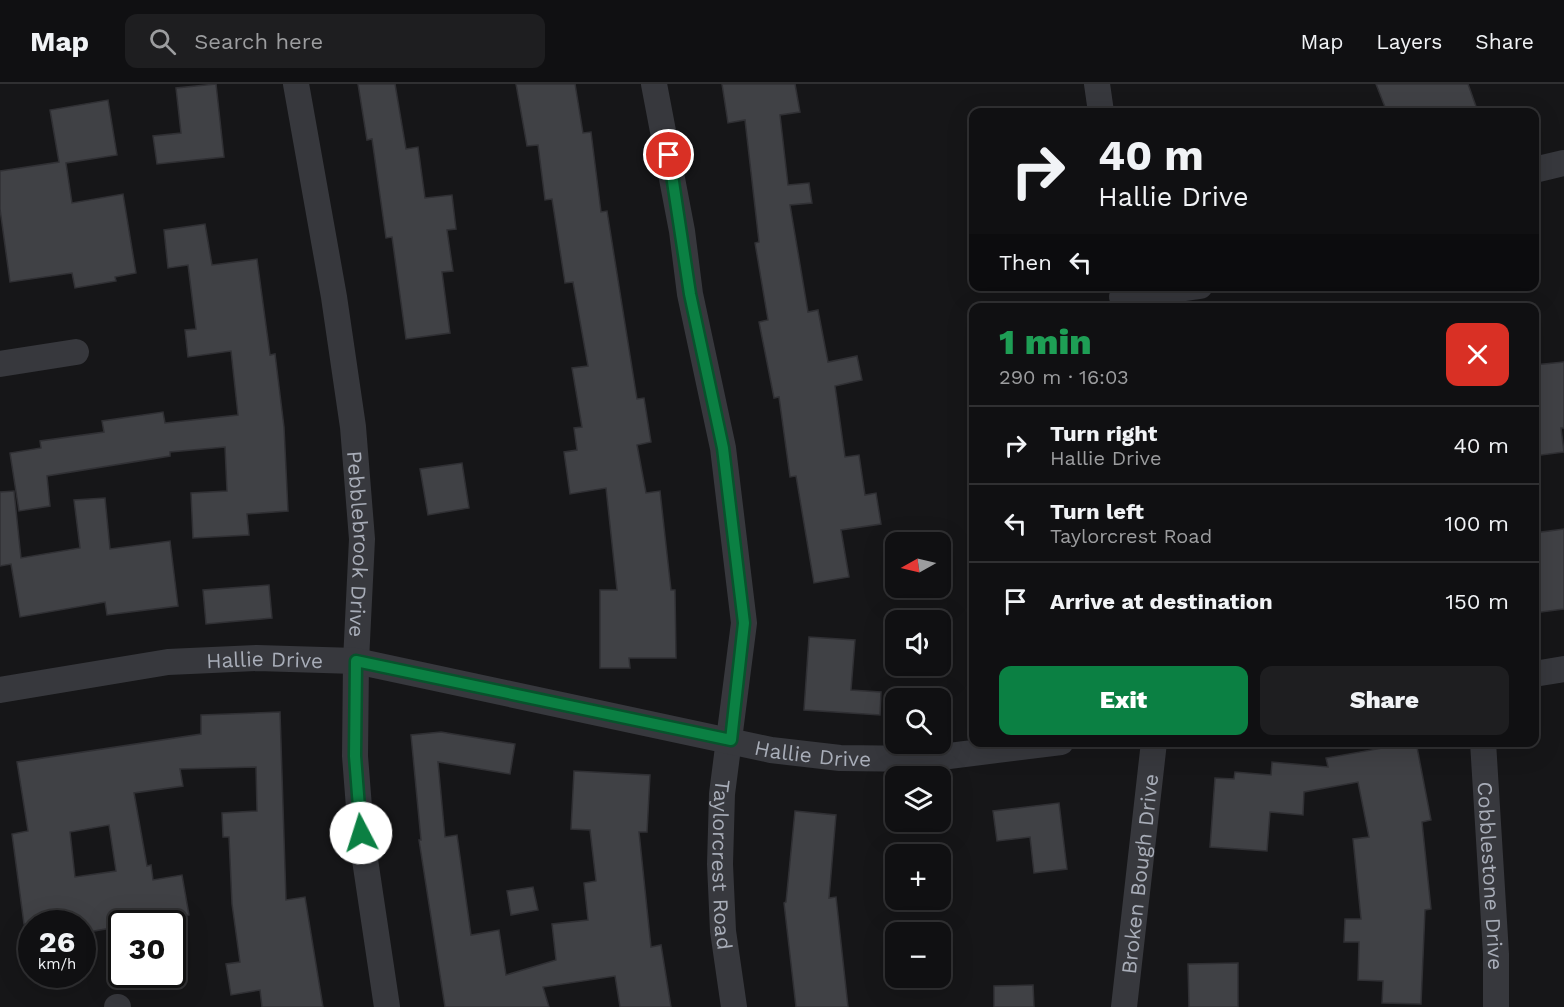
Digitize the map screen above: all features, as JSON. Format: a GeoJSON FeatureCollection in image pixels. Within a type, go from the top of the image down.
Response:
{"type":"FeatureCollection","features":[{"type":"Feature","properties":{"kind":"street","name":"Pebblebrook Drive"},"geometry":{"type":"LineString","coordinates":[[296,84],[334,297],[353,427],[362,539],[356,661],[355,756],[361,833],[387,1007]]}},
{"type":"Feature","properties":{"kind":"street","name":"Taylorcrest Road"},"geometry":{"type":"LineString","coordinates":[[654,84],[682,231],[690,294],[723,448],[744,623],[731,740],[722,794],[720,864],[723,931],[734,1007]]}},
{"type":"Feature","properties":{"kind":"street"},"geometry":{"type":"LineString","coordinates":[[1097,84],[1100,108]]}},
{"type":"Feature","properties":{"kind":"street"},"geometry":{"type":"LineString","coordinates":[[1539,169],[1564,163]]}},
{"type":"Feature","properties":{"kind":"street"},"geometry":{"type":"LineString","coordinates":[[1122,297],[1165,291]]}},
{"type":"Feature","properties":{"kind":"street"},"geometry":{"type":"LineString","coordinates":[[0,364],[76,352]]}},
{"type":"Feature","properties":{"kind":"street","name":"Hallie Drive"},"geometry":{"type":"LineString","coordinates":[[0,690],[168,662],[257,658],[356,661],[771,750],[850,758],[925,759],[1021,747]]}},
{"type":"Feature","properties":{"kind":"street"},"geometry":{"type":"LineString","coordinates":[[1539,673],[1564,669]]}},
{"type":"Feature","properties":{"kind":"street","name":"Broken Bough Drive"},"geometry":{"type":"LineString","coordinates":[[1124,1007],[1153,747]]}},
{"type":"Feature","properties":{"kind":"street","name":"Cobblestone Drive"},"geometry":{"type":"LineString","coordinates":[[1483,747],[1496,954],[1496,1007]]}},
{"type":"Feature","properties":{"kind":"building"},"geometry":{"type":"Polygon","coordinates":[[[216,84],[224,157],[157,164],[153,136],[181,133],[176,88],[216,84]]]}},
{"type":"Feature","properties":{"kind":"building"},"geometry":{"type":"Polygon","coordinates":[[[358,84],[395,84],[406,149],[418,147],[425,198],[452,195],[456,229],[447,230],[453,271],[442,272],[450,333],[406,339],[392,237],[386,238],[372,139],[367,140],[358,84]]]}},
{"type":"Feature","properties":{"kind":"building"},"geometry":{"type":"Polygon","coordinates":[[[516,84],[575,84],[583,133],[591,132],[601,212],[607,211],[637,399],[644,398],[651,442],[637,445],[646,493],[660,491],[671,590],[675,590],[676,658],[629,658],[630,668],[600,668],[600,590],[617,590],[606,488],[570,494],[564,452],[577,450],[574,428],[582,427],[572,368],[588,366],[573,282],[565,283],[552,199],[545,200],[538,145],[527,146],[516,84]]]}},
{"type":"Feature","properties":{"kind":"building"},"geometry":{"type":"Polygon","coordinates":[[[722,84],[795,84],[800,112],[780,115],[788,185],[809,183],[812,203],[790,205],[808,312],[818,310],[828,362],[857,356],[862,380],[835,386],[845,457],[859,455],[865,495],[876,493],[881,524],[841,530],[849,577],[814,583],[796,476],[790,477],[779,397],[774,398],[759,322],[768,320],[755,243],[759,242],[745,120],[728,123],[722,84]]]}},
{"type":"Feature","properties":{"kind":"building"},"geometry":{"type":"Polygon","coordinates":[[[1376,84],[1468,84],[1477,108],[1385,108],[1376,84]]]}},
{"type":"Feature","properties":{"kind":"building"},"geometry":{"type":"Polygon","coordinates":[[[108,100],[117,155],[66,163],[72,203],[123,194],[136,273],[115,277],[116,281],[75,288],[72,273],[10,282],[0,209],[0,171],[59,162],[50,110],[108,100]]]}},
{"type":"Feature","properties":{"kind":"building"},"geometry":{"type":"Polygon","coordinates":[[[205,224],[212,265],[257,259],[270,355],[275,354],[284,427],[288,511],[247,514],[249,535],[193,538],[191,493],[227,491],[225,447],[170,452],[170,456],[47,476],[50,506],[19,511],[10,453],[41,448],[40,441],[104,432],[102,421],[163,412],[165,423],[238,415],[231,351],[188,357],[185,330],[196,329],[188,265],[168,268],[164,230],[205,224]]]}},
{"type":"Feature","properties":{"kind":"building"},"geometry":{"type":"Polygon","coordinates":[[[1564,362],[1564,428],[1561,428],[1564,452],[1539,455],[1539,364],[1564,362]]]}},
{"type":"Feature","properties":{"kind":"building"},"geometry":{"type":"Polygon","coordinates":[[[462,463],[469,508],[428,515],[420,469],[462,463]]]}},
{"type":"Feature","properties":{"kind":"building"},"geometry":{"type":"Polygon","coordinates":[[[14,491],[21,558],[80,548],[74,500],[105,498],[110,549],[170,541],[178,606],[107,615],[105,602],[20,617],[11,564],[0,566],[0,492],[14,491]]]}},
{"type":"Feature","properties":{"kind":"building"},"geometry":{"type":"Polygon","coordinates":[[[1564,529],[1564,609],[1539,612],[1539,532],[1564,529]]]}},
{"type":"Feature","properties":{"kind":"building"},"geometry":{"type":"Polygon","coordinates":[[[269,585],[272,618],[206,624],[203,590],[269,585]]]}},
{"type":"Feature","properties":{"kind":"building"},"geometry":{"type":"Polygon","coordinates":[[[809,637],[855,640],[851,690],[881,692],[880,715],[804,710],[809,637]]]}},
{"type":"Feature","properties":{"kind":"building"},"geometry":{"type":"Polygon","coordinates":[[[280,712],[286,900],[305,897],[323,1007],[262,1007],[260,990],[231,995],[226,964],[240,962],[232,904],[229,837],[223,837],[222,813],[257,811],[256,767],[180,769],[183,786],[134,793],[147,866],[151,865],[153,880],[182,875],[189,915],[186,916],[186,910],[108,910],[108,929],[96,931],[96,910],[22,910],[12,834],[28,831],[17,762],[201,734],[201,715],[280,712]],[[109,825],[70,832],[75,877],[116,871],[109,825]]]}},
{"type":"Feature","properties":{"kind":"building"},"geometry":{"type":"Polygon","coordinates":[[[441,732],[515,744],[510,774],[438,762],[445,837],[457,835],[471,935],[499,930],[506,975],[556,960],[552,924],[588,920],[584,883],[596,881],[590,830],[571,829],[574,771],[650,775],[647,832],[639,832],[651,947],[661,945],[671,1007],[620,1007],[615,976],[543,987],[549,1007],[445,1007],[419,840],[421,840],[411,735],[441,732]]]}},
{"type":"Feature","properties":{"kind":"building"},"geometry":{"type":"Polygon","coordinates":[[[1388,747],[1417,747],[1431,820],[1422,822],[1431,909],[1425,910],[1421,1004],[1382,1003],[1383,981],[1358,980],[1359,942],[1344,942],[1345,919],[1361,919],[1353,839],[1369,837],[1358,782],[1304,792],[1303,815],[1270,812],[1267,851],[1210,847],[1215,778],[1234,779],[1235,772],[1271,775],[1272,762],[1328,767],[1326,758],[1388,747]]]}},
{"type":"Feature","properties":{"kind":"building"},"geometry":{"type":"Polygon","coordinates":[[[1059,803],[1067,869],[1034,873],[1030,837],[997,841],[993,811],[1059,803]]]}},
{"type":"Feature","properties":{"kind":"building"},"geometry":{"type":"Polygon","coordinates":[[[795,811],[836,815],[829,898],[836,897],[848,1007],[796,1007],[784,903],[786,902],[795,811]]]}},
{"type":"Feature","properties":{"kind":"building"},"geometry":{"type":"Polygon","coordinates":[[[533,887],[538,910],[511,915],[507,891],[533,887]]]}},
{"type":"Feature","properties":{"kind":"building"},"geometry":{"type":"Polygon","coordinates":[[[1238,963],[1238,1007],[1189,1007],[1188,964],[1238,963]]]}},
{"type":"Feature","properties":{"kind":"building"},"geometry":{"type":"Polygon","coordinates":[[[1033,985],[1034,1007],[994,1007],[994,986],[1033,985]]]}},
{"type":"Feature","properties":{"kind":"route"},"geometry":{"type":"LineString","coordinates":[[361,833],[355,756],[356,661],[731,740],[744,623],[723,448],[690,294],[669,155]]}}]}
